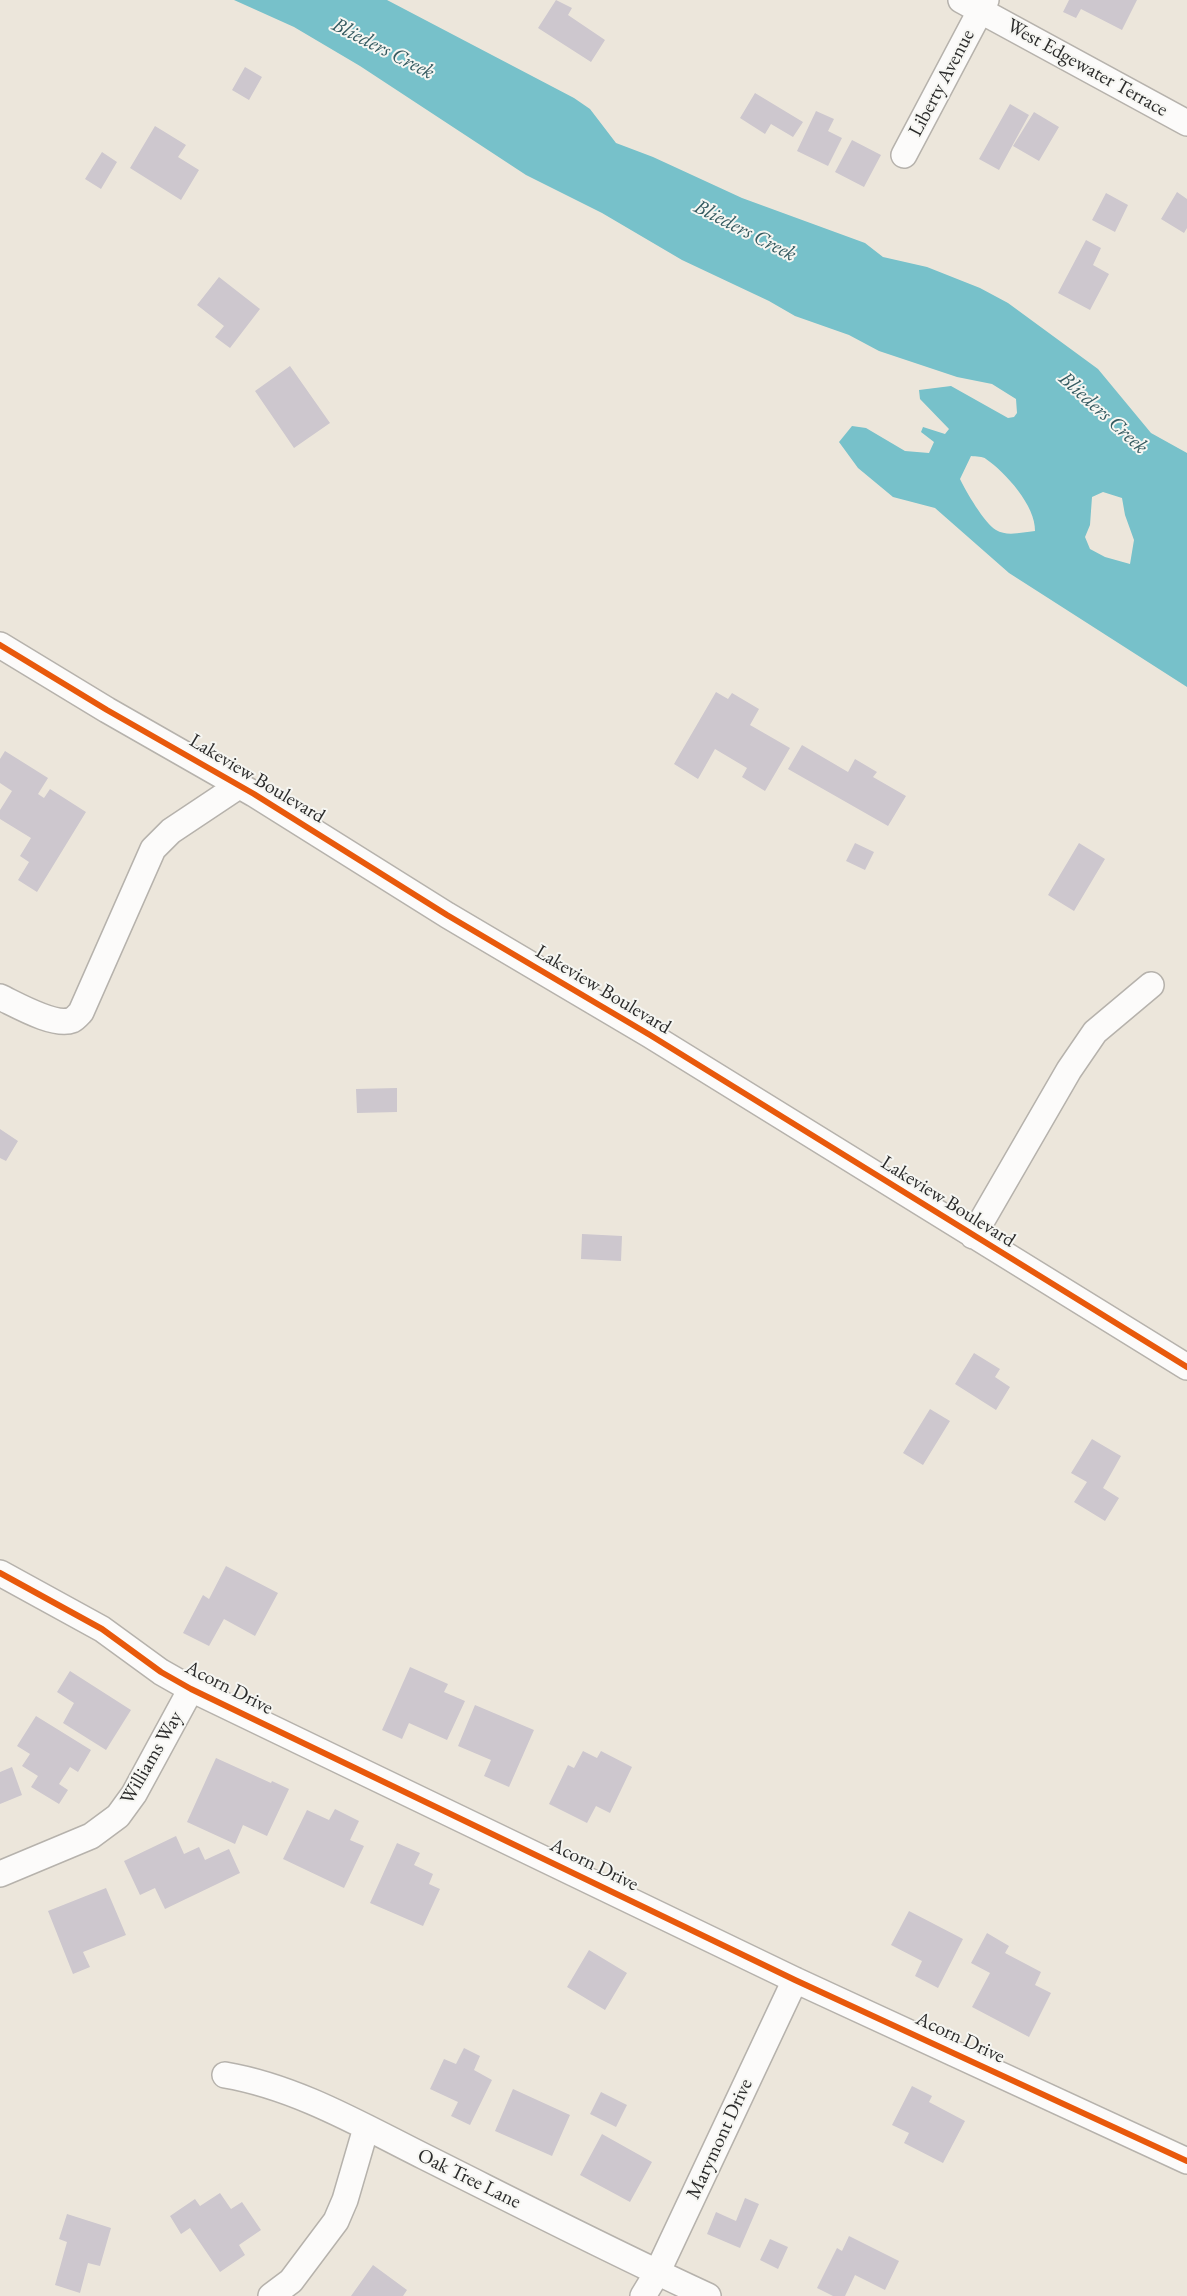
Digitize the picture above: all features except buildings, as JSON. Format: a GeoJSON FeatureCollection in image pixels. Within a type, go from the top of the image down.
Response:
{"type":"FeatureCollection","features":[{"type":"Feature","properties":{"kind":"street","name":"West Edgewater Terrace"},"geometry":{"type":"LineString","coordinates":[[976,3],[1184,113]]}},
{"type":"Feature","properties":{"kind":"street","name":"Liberty Avenue"},"geometry":{"type":"LineString","coordinates":[[904,155],[976,3]]}},
{"type":"Feature","properties":{"kind":"street","name":"Lakeview Boulevard"},"geometry":{"type":"LineString","coordinates":[[0,645],[107,710],[240,785],[447,915],[650,1035],[1187,1367]]}},
{"type":"Feature","properties":{"kind":"street"},"geometry":{"type":"LineString","coordinates":[[0,997],[36,1014],[63,1021],[74,1019],[81,1012],[153,850],[172,831],[240,785]]}},
{"type":"Feature","properties":{"kind":"street"},"geometry":{"type":"LineString","coordinates":[[973,1236],[1069,1070],[1095,1032],[1151,986]]}},
{"type":"Feature","properties":{"kind":"street","name":"Acorn Drive"},"geometry":{"type":"LineString","coordinates":[[0,1573],[102,1629],[161,1672],[191,1689],[795,1980],[1187,2161]]}},
{"type":"Feature","properties":{"kind":"street","name":"Williams Way"},"geometry":{"type":"LineString","coordinates":[[0,1874],[91,1836],[118,1816],[134,1794],[191,1689]]}},
{"type":"Feature","properties":{"kind":"street","name":"Marymont Drive"},"geometry":{"type":"LineString","coordinates":[[643,2296],[657,2273],[795,1980]]}},
{"type":"Feature","properties":{"kind":"street","name":"Oak Tree Lane"},"geometry":{"type":"LineString","coordinates":[[225,2075],[254,2080],[277,2088],[366,2128],[657,2273],[708,2296]]}},
{"type":"Feature","properties":{"kind":"street"},"geometry":{"type":"LineString","coordinates":[[271,2296],[291,2281],[336,2221],[345,2200],[366,2128]]}},
{"type":"Feature","properties":{"kind":"water","name":"Blieders Creek"},"geometry":{"type":"Polygon","coordinates":[[[234,0],[387,0],[574,98],[590,109],[616,143],[653,157],[742,198],[865,243],[883,257],[927,267],[980,288],[1008,303],[1098,369],[1151,433],[1187,453],[1187,687],[1009,573],[935,508],[893,497],[858,468],[839,442],[852,426],[866,428],[905,451],[929,453],[934,442],[921,432],[923,427],[945,434],[949,429],[920,399],[919,390],[951,386],[1008,418],[1014,417],[1017,413],[1016,399],[992,384],[957,377],[879,351],[849,335],[795,316],[769,301],[682,260],[602,213],[526,175],[360,66],[294,27],[234,0]],[[971,456],[960,479],[991,527],[1000,532],[1015,534],[1035,531],[1034,521],[1025,501],[1010,481],[985,458],[971,456]],[[1103,492],[1092,497],[1090,525],[1085,537],[1090,549],[1105,557],[1130,564],[1134,540],[1125,515],[1122,498],[1103,492]]]}},
{"type":"Feature","properties":{"kind":"cycle path"},"geometry":{"type":"LineString","coordinates":[[0,645],[107,710],[254,794],[447,915],[650,1035],[1187,1367]]}},
{"type":"Feature","properties":{"kind":"cycle path"},"geometry":{"type":"LineString","coordinates":[[0,1573],[102,1629],[161,1672],[191,1689],[795,1980],[1187,2161]]}}]}
